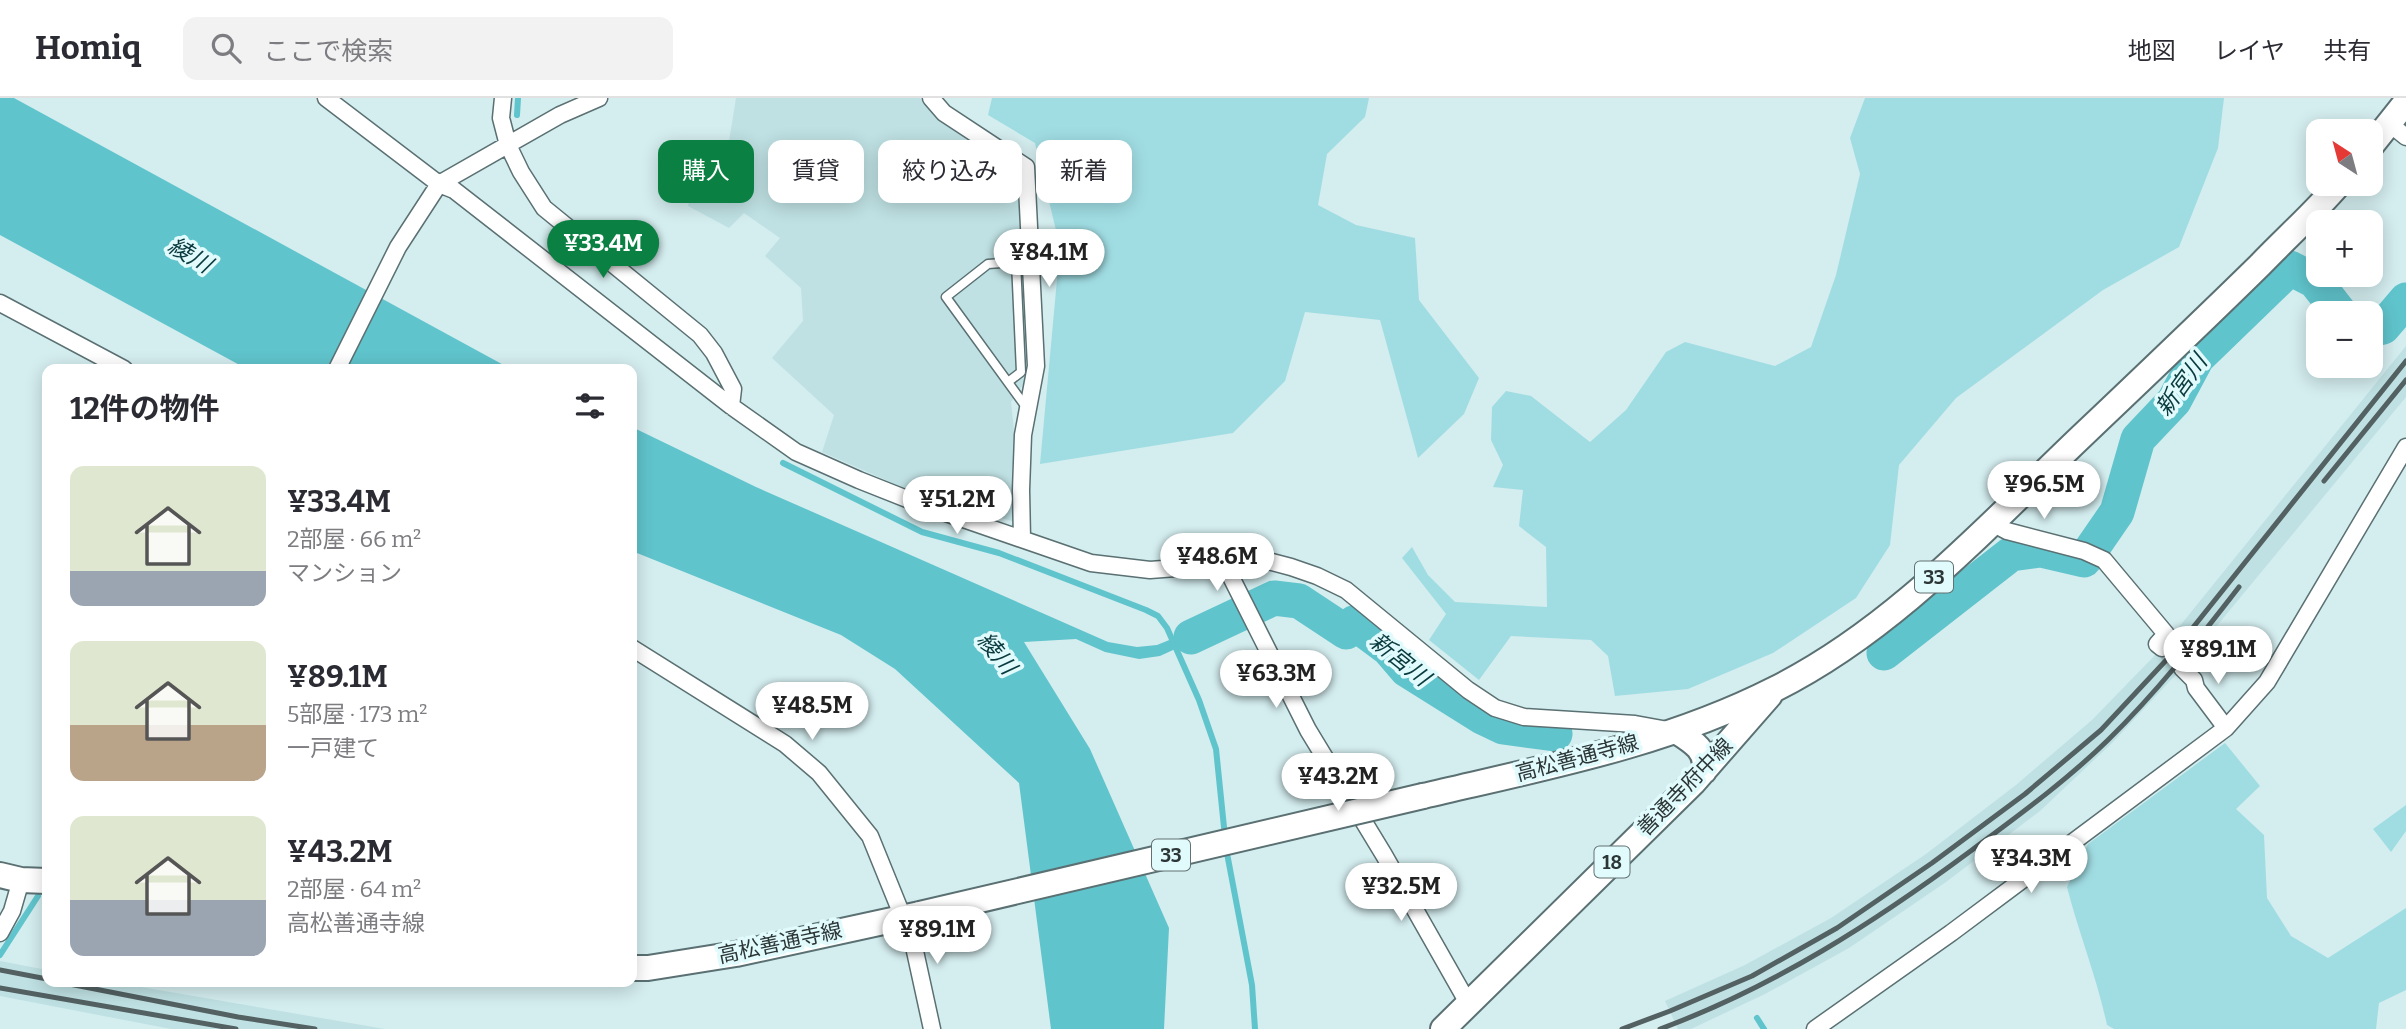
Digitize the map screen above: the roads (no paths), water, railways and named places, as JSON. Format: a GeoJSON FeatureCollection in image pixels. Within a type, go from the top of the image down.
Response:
{"type":"FeatureCollection","features":[{"type":"Feature","properties":{"kind":"main road"},"geometry":{"type":"LineString","coordinates":[[2398,131],[2406,102]]}},
{"type":"Feature","properties":{"kind":"main road","name":"高松善通寺線"},"geometry":{"type":"LineString","coordinates":[[637,968],[736,954],[1573,760],[1676,731],[1775,690],[1846,647],[1922,589],[2191,333],[2327,196]]}},
{"type":"Feature","properties":{"kind":"main road","name":"善通寺府中線"},"geometry":{"type":"LineString","coordinates":[[1443,1029],[1704,771],[1775,690]]}},
{"type":"Feature","properties":{"kind":"main road"},"geometry":{"type":"LineString","coordinates":[[1676,731],[1692,740],[1703,752],[1706,762],[1704,771]]}},
{"type":"Feature","properties":{"kind":"street"},"geometry":{"type":"LineString","coordinates":[[326,98],[439,184],[454,190],[731,406],[796,452],[917,503],[1091,563],[1150,569],[1268,561],[1317,576],[1346,590],[1468,690],[1495,708],[1524,717],[1635,724],[1676,731]]}},
{"type":"Feature","properties":{"kind":"street"},"geometry":{"type":"LineString","coordinates":[[503,98],[501,118],[508,145],[521,172],[544,208],[700,335],[733,389],[731,406]]}},
{"type":"Feature","properties":{"kind":"street"},"geometry":{"type":"LineString","coordinates":[[340,364],[398,247],[439,184],[560,115],[599,98]]}},
{"type":"Feature","properties":{"kind":"street"},"geometry":{"type":"LineString","coordinates":[[931,98],[944,113],[1026,167],[1031,303],[1036,356],[1023,435],[1023,539]]}},
{"type":"Feature","properties":{"kind":"street"},"geometry":{"type":"LineString","coordinates":[[0,303],[115,364]]}},
{"type":"Feature","properties":{"kind":"street"},"geometry":{"type":"LineString","coordinates":[[1815,1029],[1951,933],[2226,728],[2267,682],[2406,447]]}},
{"type":"Feature","properties":{"kind":"street"},"geometry":{"type":"LineString","coordinates":[[1992,523],[2007,531],[2089,553],[2104,560],[2166,634],[2157,644],[2162,649]]}},
{"type":"Feature","properties":{"kind":"street"},"geometry":{"type":"LineString","coordinates":[[1225,565],[1308,730],[1384,855],[1468,1003]]}},
{"type":"Feature","properties":{"kind":"street"},"geometry":{"type":"LineString","coordinates":[[637,651],[785,744],[819,773],[870,836],[911,915],[913,942],[932,1029]]}},
{"type":"Feature","properties":{"kind":"street"},"geometry":{"type":"LineString","coordinates":[[2182,668],[2194,680],[2196,688],[2226,728]]}},
{"type":"Feature","properties":{"kind":"street"},"geometry":{"type":"LineString","coordinates":[[0,933],[32,878]]}},
{"type":"Feature","properties":{"kind":"lane"},"geometry":{"type":"LineString","coordinates":[[1008,382],[1021,372],[1016,262],[988,264],[946,296],[1008,382],[1028,409]]}},
{"type":"Feature","properties":{"kind":"water","name":"綾川"},"geometry":{"type":"Polygon","coordinates":[[[0,98],[14,98],[502,364],[238,364],[0,235],[0,98]]]}},
{"type":"Feature","properties":{"kind":"water","name":"綾川"},"geometry":{"type":"Polygon","coordinates":[[[637,429],[756,487],[1108,642],[1137,647],[1157,645],[1231,615],[1234,622],[1160,656],[1139,659],[1105,652],[1076,639],[1024,642],[1090,749],[1169,928],[1164,1029],[1051,1029],[1019,783],[895,669],[841,635],[637,553],[637,429]]]}},
{"type":"Feature","properties":{"kind":"waterway"},"geometry":{"type":"LineString","coordinates":[[517,115],[518,98]]}},
{"type":"Feature","properties":{"kind":"waterway","name":"新宮川"},"geometry":{"type":"LineString","coordinates":[[1884,653],[2011,554],[2041,550],[2084,560],[2117,512],[2138,439],[2174,401],[2197,358],[2290,268],[2315,281],[2331,301]]}},
{"type":"Feature","properties":{"kind":"waterway","name":"新宮川"},"geometry":{"type":"LineString","coordinates":[[2383,327],[2406,300]]}},
{"type":"Feature","properties":{"kind":"waterway"},"geometry":{"type":"LineString","coordinates":[[783,463],[922,532],[999,553],[1158,616],[1167,628],[1199,700],[1216,749],[1225,837]]}},
{"type":"Feature","properties":{"kind":"waterway","name":"新宮川"},"geometry":{"type":"LineString","coordinates":[[1191,637],[1274,598],[1299,601],[1346,632],[1354,623],[1389,649],[1407,670],[1482,717],[1503,727],[1555,734]]}},
{"type":"Feature","properties":{"kind":"waterway"},"geometry":{"type":"LineString","coordinates":[[1226,848],[1252,985],[1255,1029]]}},
{"type":"Feature","properties":{"kind":"waterway"},"geometry":{"type":"LineString","coordinates":[[0,955],[38,896]]}},
{"type":"Feature","properties":{"kind":"waterway"},"geometry":{"type":"LineString","coordinates":[[1757,1018],[1764,1029]]}},
{"type":"Feature","properties":{"kind":"tunnel"},"geometry":{"type":"LineString","coordinates":[[2162,648],[2182,668]]}},
{"type":"Feature","properties":{"kind":"railway"},"geometry":{"type":"LineString","coordinates":[[1622,1029],[1752,976],[1837,928],[1932,863],[2025,794],[2101,730],[2171,655],[2406,361]]}},
{"type":"Feature","properties":{"kind":"railway"},"geometry":{"type":"LineString","coordinates":[[2324,481],[2406,380]]}},
{"type":"Feature","properties":{"kind":"railway"},"geometry":{"type":"LineString","coordinates":[[1660,1029],[1743,993],[1822,951],[1935,877],[2025,811],[2076,770],[2126,722],[2176,666],[2239,587]]}},
{"type":"Feature","properties":{"kind":"railway"},"geometry":{"type":"LineString","coordinates":[[0,970],[42,978]]}},
{"type":"Feature","properties":{"kind":"railway"},"geometry":{"type":"LineString","coordinates":[[85,987],[315,1029]]}},
{"type":"Feature","properties":{"kind":"railway"},"geometry":{"type":"LineString","coordinates":[[0,988],[236,1029]]}}]}
